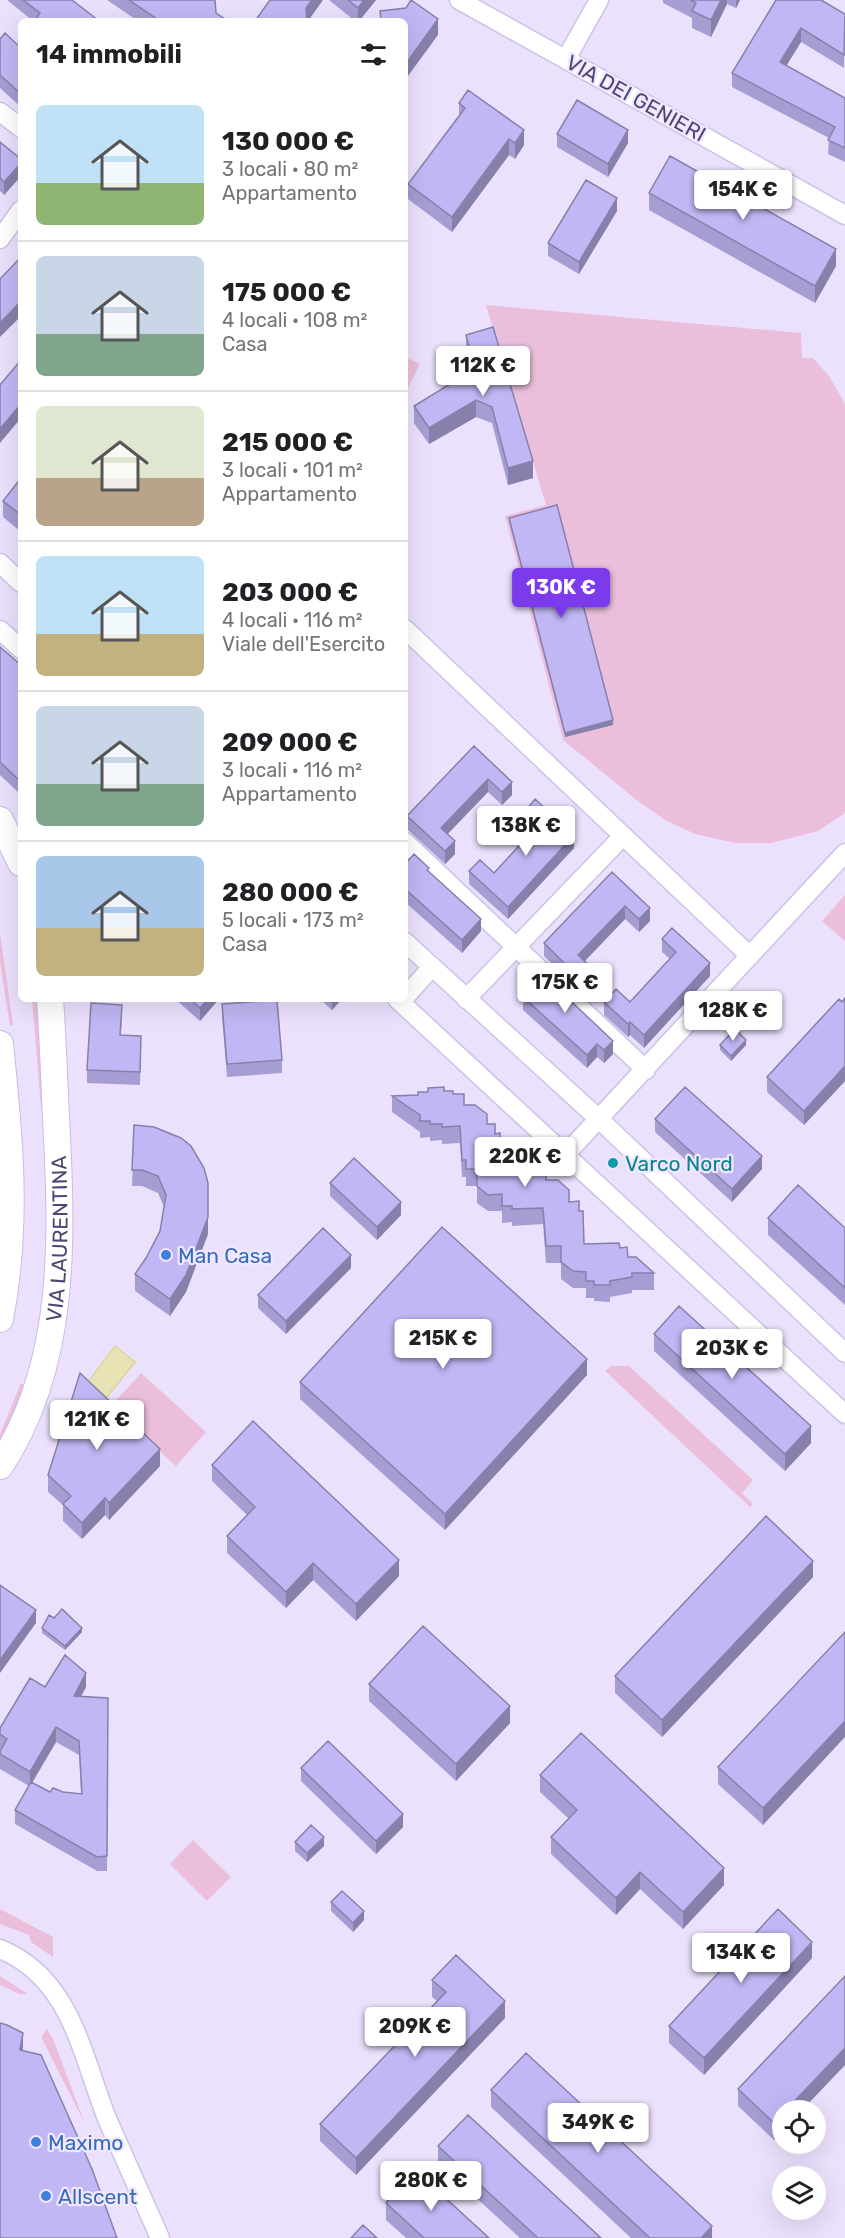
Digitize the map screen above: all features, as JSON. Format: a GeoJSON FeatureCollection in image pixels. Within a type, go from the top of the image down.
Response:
{"type":"FeatureCollection","features":[{"type":"Feature","properties":{"kind":"main road"},"geometry":{"type":"LineString","coordinates":[[0,820],[18,857]]}},
{"type":"Feature","properties":{"kind":"main road","name":"VIA LAURENTINA"},"geometry":{"type":"LineString","coordinates":[[0,1466],[32,1404],[48,1350],[56,1301],[59,1181],[50,1002]]}},
{"type":"Feature","properties":{"kind":"main road","name":"VIA LAURENTINA"},"geometry":{"type":"LineString","coordinates":[[0,1044],[13,1200],[9,1272],[0,1319]]}},
{"type":"Feature","properties":{"kind":"street","name":"VIA DEI GENIERI"},"geometry":{"type":"LineString","coordinates":[[459,0],[845,215]]}},
{"type":"Feature","properties":{"kind":"street"},"geometry":{"type":"LineString","coordinates":[[566,59],[599,0]]}},
{"type":"Feature","properties":{"kind":"street"},"geometry":{"type":"LineString","coordinates":[[0,112],[18,126]]}},
{"type":"Feature","properties":{"kind":"street"},"geometry":{"type":"LineString","coordinates":[[0,239],[18,214]]}},
{"type":"Feature","properties":{"kind":"street"},"geometry":{"type":"LineString","coordinates":[[0,564],[18,580]]}},
{"type":"Feature","properties":{"kind":"street"},"geometry":{"type":"LineString","coordinates":[[0,630],[18,646]]}},
{"type":"Feature","properties":{"kind":"street"},"geometry":{"type":"LineString","coordinates":[[408,632],[750,956]]}},
{"type":"Feature","properties":{"kind":"street"},"geometry":{"type":"LineString","coordinates":[[466,999],[623,836]]}},
{"type":"Feature","properties":{"kind":"street"},"geometry":{"type":"LineString","coordinates":[[408,845],[646,1070]]}},
{"type":"Feature","properties":{"kind":"street"},"geometry":{"type":"LineString","coordinates":[[565,1155],[600,1120],[845,853]]}},
{"type":"Feature","properties":{"kind":"street"},"geometry":{"type":"LineString","coordinates":[[408,945],[600,1120],[845,1353]]}},
{"type":"Feature","properties":{"kind":"street"},"geometry":{"type":"LineString","coordinates":[[408,992],[432,967]]}},
{"type":"Feature","properties":{"kind":"street"},"geometry":{"type":"LineString","coordinates":[[404,1002],[565,1155],[845,1414]]}},
{"type":"Feature","properties":{"kind":"street"},"geometry":{"type":"LineString","coordinates":[[0,1949],[39,1973],[65,2006],[80,2038],[108,2120],[160,2238]]}},
{"type":"Feature","properties":{"kind":"shaded area"},"geometry":{"type":"Polygon","coordinates":[[[486,305],[801,333],[802,358],[813,358],[829,376],[845,404],[845,813],[818,831],[771,843],[735,843],[695,834],[665,820],[638,801],[563,740],[505,516],[546,505],[486,305]]]}},
{"type":"Feature","properties":{"kind":"shaded area"},"geometry":{"type":"Polygon","coordinates":[[[408,358],[420,364],[408,388],[408,358]]]}},
{"type":"Feature","properties":{"kind":"shaded area"},"geometry":{"type":"Polygon","coordinates":[[[845,895],[845,941],[822,921],[845,895]]]}},
{"type":"Feature","properties":{"kind":"shaded area"},"geometry":{"type":"Polygon","coordinates":[[[0,932],[13,1025],[10,1026],[0,962],[0,932]]]}},
{"type":"Feature","properties":{"kind":"shaded area"},"geometry":{"type":"Polygon","coordinates":[[[32,1002],[38,1002],[44,1108],[41,1107],[32,1002]]]}},
{"type":"Feature","properties":{"kind":"shaded area"},"geometry":{"type":"Polygon","coordinates":[[[115,1346],[135,1362],[107,1397],[88,1382],[115,1346]]]}},
{"type":"Feature","properties":{"kind":"shaded area"},"geometry":{"type":"Polygon","coordinates":[[[611,1366],[629,1366],[753,1480],[742,1493],[753,1504],[750,1507],[605,1371],[611,1366]]]}},
{"type":"Feature","properties":{"kind":"shaded area"},"geometry":{"type":"Polygon","coordinates":[[[141,1373],[206,1432],[176,1466],[110,1407],[141,1373]]]}},
{"type":"Feature","properties":{"kind":"shaded area"},"geometry":{"type":"Polygon","coordinates":[[[21,1383],[26,1386],[0,1443],[0,1434],[21,1383]]]}},
{"type":"Feature","properties":{"kind":"shaded area"},"geometry":{"type":"Polygon","coordinates":[[[193,1840],[231,1877],[207,1901],[170,1864],[193,1840]]]}},
{"type":"Feature","properties":{"kind":"shaded area"},"geometry":{"type":"Polygon","coordinates":[[[0,1909],[53,1937],[53,1957],[31,1942],[29,1935],[0,1924],[0,1909]]]}},
{"type":"Feature","properties":{"kind":"shaded area"},"geometry":{"type":"Polygon","coordinates":[[[0,1976],[28,1994],[19,1994],[0,1985],[0,1976]]]}},
{"type":"Feature","properties":{"kind":"shaded area"},"geometry":{"type":"Polygon","coordinates":[[[47,2029],[53,2039],[85,2124],[42,2039],[47,2029]]]}},
{"type":"Feature","properties":{"kind":"building"},"geometry":{"type":"Polygon","coordinates":[[[23,0],[72,0],[95,18],[38,18],[40,13],[23,0]]]}},
{"type":"Feature","properties":{"kind":"building"},"geometry":{"type":"Polygon","coordinates":[[[129,0],[215,0],[216,13],[224,18],[156,18],[129,0]]]}},
{"type":"Feature","properties":{"kind":"building"},"geometry":{"type":"Polygon","coordinates":[[[270,0],[312,0],[306,8],[307,18],[257,18],[270,0]]]}},
{"type":"Feature","properties":{"kind":"building"},"geometry":{"type":"Polygon","coordinates":[[[348,0],[364,0],[358,8],[348,0]]]}},
{"type":"Feature","properties":{"kind":"building"},"geometry":{"type":"Polygon","coordinates":[[[411,0],[438,19],[408,61],[408,18],[381,18],[380,11],[406,8],[411,0]]]}},
{"type":"Feature","properties":{"kind":"building"},"geometry":{"type":"Polygon","coordinates":[[[691,0],[721,0],[711,20],[692,11],[696,3],[691,0]]]}},
{"type":"Feature","properties":{"kind":"building"},"geometry":{"type":"Polygon","coordinates":[[[776,0],[821,0],[845,14],[844,55],[801,28],[780,62],[845,98],[845,148],[828,140],[835,127],[732,73],[776,0]]]}},
{"type":"Feature","properties":{"kind":"building"},"geometry":{"type":"Polygon","coordinates":[[[5,33],[18,45],[18,91],[0,75],[0,39],[5,33]]]}},
{"type":"Feature","properties":{"kind":"building"},"geometry":{"type":"Polygon","coordinates":[[[468,90],[524,130],[515,143],[509,139],[452,217],[408,184],[465,108],[459,103],[468,90]]]}},
{"type":"Feature","properties":{"kind":"building"},"geometry":{"type":"Polygon","coordinates":[[[577,100],[628,130],[608,164],[557,134],[577,100]]]}},
{"type":"Feature","properties":{"kind":"building"},"geometry":{"type":"Polygon","coordinates":[[[0,142],[18,157],[18,166],[4,182],[0,178],[0,142]]]}},
{"type":"Feature","properties":{"kind":"building"},"geometry":{"type":"Polygon","coordinates":[[[670,156],[836,249],[815,286],[649,193],[670,156]]]}},
{"type":"Feature","properties":{"kind":"building"},"geometry":{"type":"Polygon","coordinates":[[[586,180],[617,198],[579,262],[548,243],[586,180]]]}},
{"type":"Feature","properties":{"kind":"building"},"geometry":{"type":"Polygon","coordinates":[[[18,260],[18,304],[0,323],[0,279],[18,260]]]}},
{"type":"Feature","properties":{"kind":"building"},"geometry":{"type":"Polygon","coordinates":[[[493,327],[533,461],[508,468],[492,407],[476,400],[429,428],[414,406],[475,369],[466,335],[493,327]]]}},
{"type":"Feature","properties":{"kind":"building"},"geometry":{"type":"Polygon","coordinates":[[[18,364],[18,408],[0,429],[0,385],[18,364]]]}},
{"type":"Feature","properties":{"kind":"building"},"geometry":{"type":"Polygon","coordinates":[[[18,482],[18,513],[3,501],[18,482]]]}},
{"type":"Feature","properties":{"kind":"building"},"geometry":{"type":"Polygon","coordinates":[[[557,505],[613,720],[565,733],[509,518],[557,505]]]}},
{"type":"Feature","properties":{"kind":"building"},"geometry":{"type":"Polygon","coordinates":[[[0,647],[18,662],[18,779],[0,762],[0,647]]]}},
{"type":"Feature","properties":{"kind":"building"},"geometry":{"type":"Polygon","coordinates":[[[474,746],[512,782],[502,792],[488,779],[441,828],[455,841],[445,851],[408,815],[474,746]]]}},
{"type":"Feature","properties":{"kind":"building"},"geometry":{"type":"Polygon","coordinates":[[[535,799],[574,835],[508,907],[469,871],[480,860],[494,873],[540,823],[526,810],[535,799]]]}},
{"type":"Feature","properties":{"kind":"building"},"geometry":{"type":"Polygon","coordinates":[[[414,854],[429,868],[427,870],[481,919],[462,940],[408,892],[408,861],[414,854]]]}},
{"type":"Feature","properties":{"kind":"building"},"geometry":{"type":"Polygon","coordinates":[[[612,872],[650,908],[639,919],[625,906],[578,955],[592,968],[581,980],[544,943],[612,872]]]}},
{"type":"Feature","properties":{"kind":"building"},"geometry":{"type":"Polygon","coordinates":[[[672,928],[710,963],[644,1035],[604,1002],[616,989],[630,1002],[676,952],[662,939],[672,928]]]}},
{"type":"Feature","properties":{"kind":"building"},"geometry":{"type":"Polygon","coordinates":[[[537,969],[613,1041],[604,1050],[597,1044],[587,1055],[523,997],[532,988],[526,982],[537,969]]]}},
{"type":"Feature","properties":{"kind":"building"},"geometry":{"type":"Polygon","coordinates":[[[845,998],[845,1066],[804,1111],[767,1077],[839,999],[842,1002],[845,998]]]}},
{"type":"Feature","properties":{"kind":"building"},"geometry":{"type":"Polygon","coordinates":[[[193,1002],[205,1002],[200,1008],[193,1002]]]}},
{"type":"Feature","properties":{"kind":"building"},"geometry":{"type":"Polygon","coordinates":[[[277,1002],[282,1060],[227,1064],[222,1004],[277,1002]]]}},
{"type":"Feature","properties":{"kind":"building"},"geometry":{"type":"Polygon","coordinates":[[[91,1003],[122,1005],[120,1035],[141,1036],[140,1072],[87,1070],[91,1003]]]}},
{"type":"Feature","properties":{"kind":"building"},"geometry":{"type":"Polygon","coordinates":[[[735,1029],[746,1040],[731,1056],[720,1045],[735,1029]]]}},
{"type":"Feature","properties":{"kind":"building"},"geometry":{"type":"Polygon","coordinates":[[[444,1087],[444,1091],[464,1094],[464,1105],[475,1105],[487,1114],[487,1124],[495,1124],[495,1134],[500,1133],[501,1169],[537,1167],[538,1171],[546,1171],[546,1180],[558,1180],[569,1190],[569,1202],[579,1201],[579,1211],[583,1211],[584,1244],[619,1243],[620,1248],[627,1247],[628,1257],[636,1257],[654,1273],[632,1273],[632,1277],[610,1281],[610,1285],[594,1285],[594,1281],[586,1281],[586,1272],[573,1271],[561,1262],[561,1246],[546,1246],[543,1208],[512,1209],[512,1206],[502,1206],[502,1194],[488,1195],[477,1186],[477,1169],[466,1169],[466,1160],[462,1160],[460,1126],[442,1127],[442,1124],[420,1121],[420,1115],[392,1096],[418,1095],[418,1092],[428,1092],[428,1088],[444,1087]]]}},
{"type":"Feature","properties":{"kind":"building"},"geometry":{"type":"Polygon","coordinates":[[[685,1087],[762,1156],[732,1189],[655,1119],[685,1087]]]}},
{"type":"Feature","properties":{"kind":"building"},"geometry":{"type":"Polygon","coordinates":[[[134,1125],[154,1127],[181,1138],[191,1146],[204,1168],[208,1183],[208,1217],[186,1275],[170,1299],[135,1274],[160,1231],[166,1195],[158,1176],[142,1170],[132,1170],[134,1125]]]}},
{"type":"Feature","properties":{"kind":"building"},"geometry":{"type":"Polygon","coordinates":[[[354,1158],[401,1202],[377,1227],[330,1183],[354,1158]]]}},
{"type":"Feature","properties":{"kind":"building"},"geometry":{"type":"Polygon","coordinates":[[[798,1185],[845,1228],[845,1288],[768,1218],[798,1185]]]}},
{"type":"Feature","properties":{"kind":"building"},"geometry":{"type":"Polygon","coordinates":[[[442,1227],[587,1359],[445,1514],[300,1382],[442,1227]]]}},
{"type":"Feature","properties":{"kind":"building"},"geometry":{"type":"Polygon","coordinates":[[[323,1228],[351,1255],[286,1321],[258,1295],[323,1228]]]}},
{"type":"Feature","properties":{"kind":"building"},"geometry":{"type":"Polygon","coordinates":[[[679,1306],[811,1426],[785,1454],[654,1334],[679,1306]]]}},
{"type":"Feature","properties":{"kind":"building"},"geometry":{"type":"Polygon","coordinates":[[[80,1373],[160,1449],[109,1503],[105,1498],[82,1523],[63,1504],[71,1496],[48,1475],[80,1373]]]}},
{"type":"Feature","properties":{"kind":"building"},"geometry":{"type":"Polygon","coordinates":[[[253,1421],[399,1560],[356,1604],[313,1563],[286,1592],[227,1536],[255,1507],[212,1465],[253,1421]]]}},
{"type":"Feature","properties":{"kind":"building"},"geometry":{"type":"Polygon","coordinates":[[[766,1516],[813,1561],[662,1720],[615,1676],[766,1516]]]}},
{"type":"Feature","properties":{"kind":"building"},"geometry":{"type":"Polygon","coordinates":[[[0,1585],[36,1610],[0,1660],[0,1585]]]}},
{"type":"Feature","properties":{"kind":"building"},"geometry":{"type":"Polygon","coordinates":[[[62,1609],[82,1628],[65,1646],[42,1628],[49,1615],[54,1618],[62,1609]]]}},
{"type":"Feature","properties":{"kind":"building"},"geometry":{"type":"Polygon","coordinates":[[[423,1626],[510,1706],[456,1764],[369,1684],[423,1626]]]}},
{"type":"Feature","properties":{"kind":"building"},"geometry":{"type":"Polygon","coordinates":[[[845,1632],[845,1721],[763,1808],[718,1767],[845,1632]]]}},
{"type":"Feature","properties":{"kind":"building"},"geometry":{"type":"Polygon","coordinates":[[[65,1655],[86,1673],[74,1696],[108,1698],[107,1856],[97,1857],[15,1810],[31,1782],[50,1792],[53,1788],[63,1792],[82,1794],[79,1741],[56,1727],[30,1772],[0,1754],[7,1739],[0,1734],[0,1728],[30,1678],[45,1687],[65,1655]]]}},
{"type":"Feature","properties":{"kind":"building"},"geometry":{"type":"Polygon","coordinates":[[[581,1733],[724,1868],[683,1912],[640,1872],[616,1898],[551,1837],[577,1810],[540,1775],[581,1733]]]}},
{"type":"Feature","properties":{"kind":"building"},"geometry":{"type":"Polygon","coordinates":[[[328,1741],[403,1814],[376,1841],[301,1768],[328,1741]]]}},
{"type":"Feature","properties":{"kind":"building"},"geometry":{"type":"Polygon","coordinates":[[[311,1825],[324,1837],[307,1853],[295,1842],[311,1825]]]}},
{"type":"Feature","properties":{"kind":"building"},"geometry":{"type":"Polygon","coordinates":[[[342,1891],[364,1911],[353,1923],[331,1902],[342,1891]]]}},
{"type":"Feature","properties":{"kind":"building"},"geometry":{"type":"Polygon","coordinates":[[[778,1909],[812,1942],[704,2058],[669,2026],[778,1909]]]}},
{"type":"Feature","properties":{"kind":"building"},"geometry":{"type":"Polygon","coordinates":[[[456,1955],[505,2001],[356,2158],[320,2124],[446,1992],[432,1980],[456,1955]]]}},
{"type":"Feature","properties":{"kind":"building"},"geometry":{"type":"Polygon","coordinates":[[[845,1976],[845,2048],[796,2100],[772,2100],[772,2121],[738,2089],[845,1976]]]}},
{"type":"Feature","properties":{"kind":"building","name":"Maximo"},"geometry":{"type":"Polygon","coordinates":[[[0,2023],[23,2033],[20,2050],[41,2055],[92,2169],[117,2238],[0,2238],[0,2023]]]}},
{"type":"Feature","properties":{"kind":"building"},"geometry":{"type":"Polygon","coordinates":[[[526,2053],[712,2226],[701,2238],[650,2238],[491,2090],[526,2053]]]}},
{"type":"Feature","properties":{"kind":"building"},"geometry":{"type":"Polygon","coordinates":[[[468,2115],[601,2238],[538,2238],[438,2146],[468,2115]]]}},
{"type":"Feature","properties":{"kind":"building"},"geometry":{"type":"Polygon","coordinates":[[[416,2171],[489,2238],[424,2238],[386,2203],[416,2171]]]}},
{"type":"Feature","properties":{"kind":"building"},"geometry":{"type":"Polygon","coordinates":[[[363,2225],[377,2238],[351,2238],[363,2225]]]}},
{"type":"Feature","properties":{"kind":"place","name":"Varco Nord"},"geometry":{"type":"Point","coordinates":[613,1163]}},
{"type":"Feature","properties":{"kind":"place","name":"Man Casa"},"geometry":{"type":"Point","coordinates":[166,1255]}},
{"type":"Feature","properties":{"kind":"place","name":"Maximo"},"geometry":{"type":"Point","coordinates":[36,2142]}},
{"type":"Feature","properties":{"kind":"place","name":"Allscent"},"geometry":{"type":"Point","coordinates":[46,2196]}}]}
